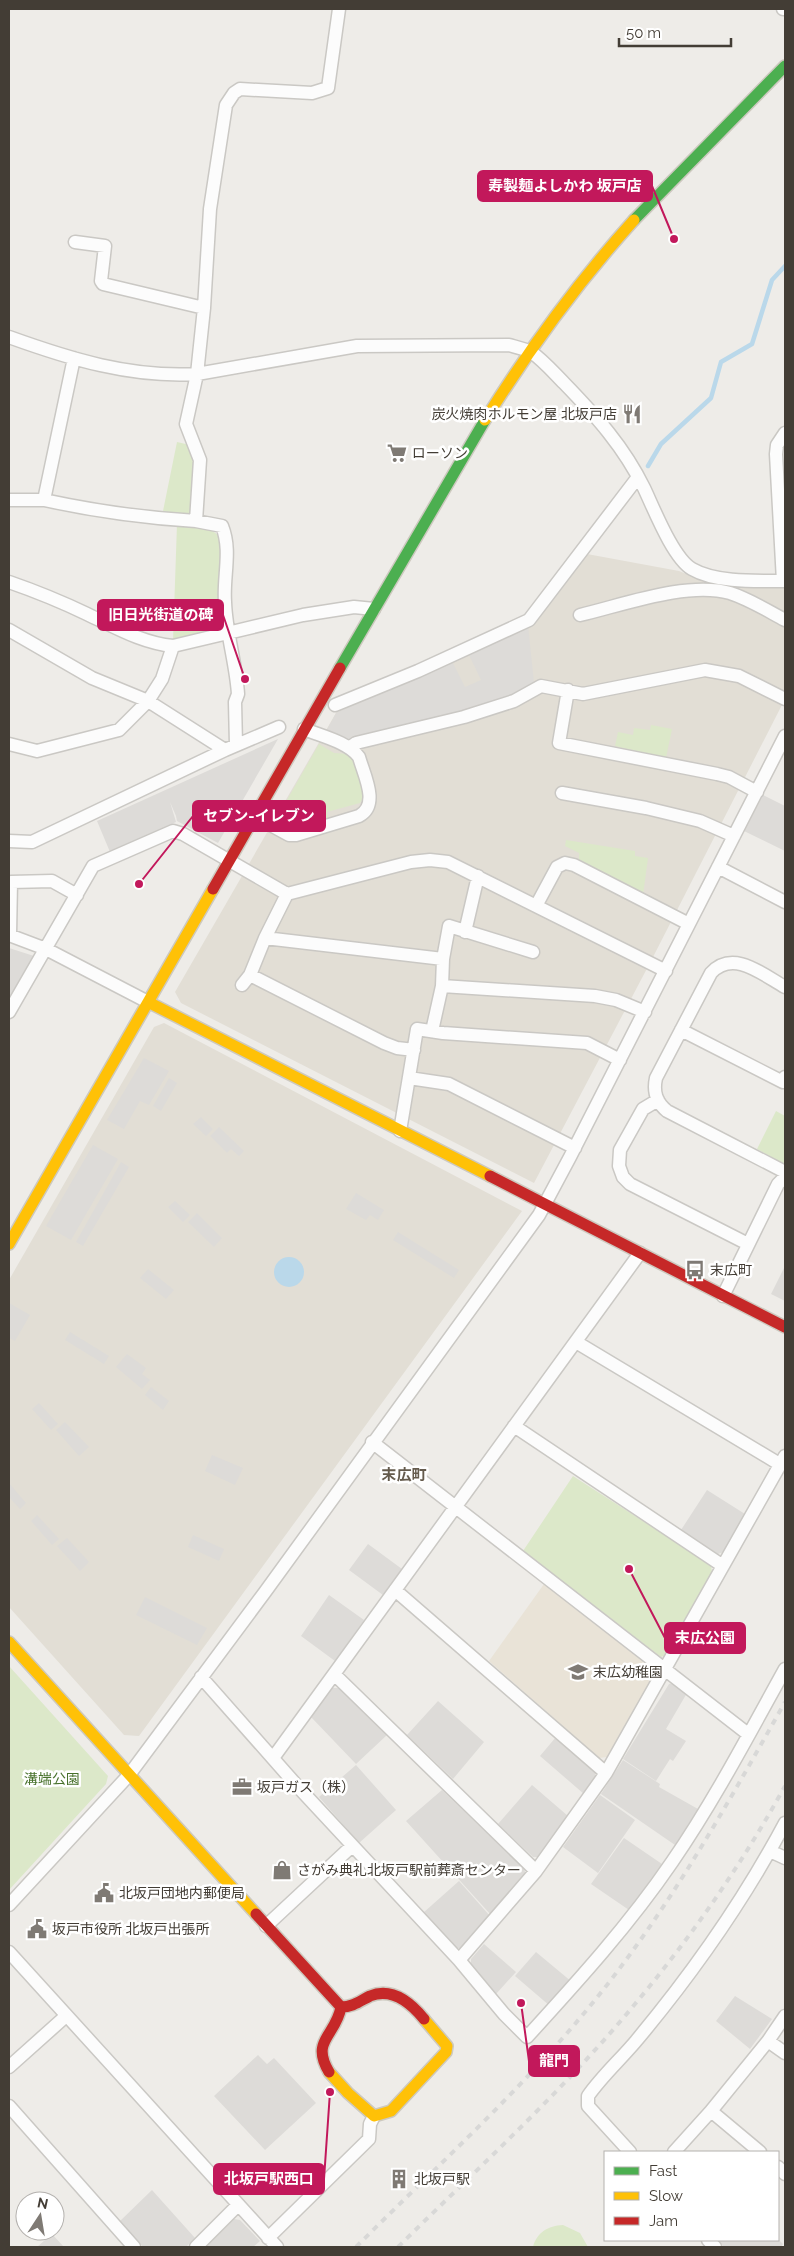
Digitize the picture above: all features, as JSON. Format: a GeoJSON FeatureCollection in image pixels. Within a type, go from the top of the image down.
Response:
{"type":"FeatureCollection","features":[{"type":"Feature","properties":{"kind":"street"},"geometry":{"type":"LineString","coordinates":[[196,521],[200,460],[186,424],[197,374],[204,308],[210,209],[226,105],[234,93],[240,89],[312,93],[328,88],[339,9]]}},
{"type":"Feature","properties":{"kind":"street"},"geometry":{"type":"LineString","coordinates":[[9,1244],[304,729],[495,402],[610,247],[652,201],[785,66]]}},
{"type":"Feature","properties":{"kind":"street"},"geometry":{"type":"LineString","coordinates":[[75,242],[106,246],[101,281],[103,284],[204,308]]}},
{"type":"Feature","properties":{"kind":"street"},"geometry":{"type":"LineString","coordinates":[[9,337],[74,358],[138,372],[173,376],[197,374],[357,346],[510,345],[531,352],[552,370],[605,425],[638,477],[663,530],[685,564],[700,573],[750,581],[784,581],[776,454],[777,445],[785,433]]}},
{"type":"Feature","properties":{"kind":"street"},"geometry":{"type":"LineString","coordinates":[[44,500],[74,358]]}},
{"type":"Feature","properties":{"kind":"street"},"geometry":{"type":"LineString","coordinates":[[335,705],[418,671],[529,620],[638,477]]}},
{"type":"Feature","properties":{"kind":"street"},"geometry":{"type":"LineString","coordinates":[[9,500],[44,500],[102,512],[196,521],[222,526],[225,532],[228,553],[224,602],[238,687],[231,748]]}},
{"type":"Feature","properties":{"kind":"street"},"geometry":{"type":"LineString","coordinates":[[9,582],[71,606],[141,638],[173,646],[303,615],[354,607],[374,609]]}},
{"type":"Feature","properties":{"kind":"street"},"geometry":{"type":"LineString","coordinates":[[580,615],[687,590],[707,590],[732,594],[785,620]]}},
{"type":"Feature","properties":{"kind":"street"},"geometry":{"type":"LineString","coordinates":[[9,630],[92,678],[148,701],[231,748]]}},
{"type":"Feature","properties":{"kind":"street"},"geometry":{"type":"LineString","coordinates":[[9,744],[37,751],[119,730],[148,701],[162,679],[173,646]]}},
{"type":"Feature","properties":{"kind":"street"},"geometry":{"type":"LineString","coordinates":[[349,748],[356,743],[464,717],[514,701],[541,686],[583,694],[705,670],[739,676],[785,699]]}},
{"type":"Feature","properties":{"kind":"street"},"geometry":{"type":"LineString","coordinates":[[568,690],[558,743],[717,774],[728,777],[757,792]]}},
{"type":"Feature","properties":{"kind":"street"},"geometry":{"type":"LineString","coordinates":[[9,841],[32,842],[279,726]]}},
{"type":"Feature","properties":{"kind":"street"},"geometry":{"type":"LineString","coordinates":[[254,816],[289,835],[296,835],[365,813],[370,802],[370,795],[359,757],[349,748],[304,729]]}},
{"type":"Feature","properties":{"kind":"street"},"geometry":{"type":"LineString","coordinates":[[9,1906],[129,1774],[202,1677],[545,1205],[576,1148],[785,736]]}},
{"type":"Feature","properties":{"kind":"street"},"geometry":{"type":"LineString","coordinates":[[562,793],[646,808],[700,821],[734,836]]}},
{"type":"Feature","properties":{"kind":"street"},"geometry":{"type":"LineString","coordinates":[[9,1012],[93,866],[173,831],[178,831],[228,862],[287,894],[412,862],[430,860],[448,862],[666,971]]}},
{"type":"Feature","properties":{"kind":"street"},"geometry":{"type":"LineString","coordinates":[[536,906],[557,867],[564,863],[574,865],[689,924]]}},
{"type":"Feature","properties":{"kind":"street"},"geometry":{"type":"LineString","coordinates":[[718,867],[785,902]]}},
{"type":"Feature","properties":{"kind":"street"},"geometry":{"type":"LineString","coordinates":[[465,932],[478,876]]}},
{"type":"Feature","properties":{"kind":"street"},"geometry":{"type":"LineString","coordinates":[[77,895],[52,881],[11,882],[9,935],[46,949],[785,1328]]}},
{"type":"Feature","properties":{"kind":"street"},"geometry":{"type":"LineString","coordinates":[[242,986],[250,975],[264,938],[287,894]]}},
{"type":"Feature","properties":{"kind":"street"},"geometry":{"type":"LineString","coordinates":[[432,1031],[442,986],[443,960],[449,926],[533,952]]}},
{"type":"Feature","properties":{"kind":"street"},"geometry":{"type":"LineString","coordinates":[[264,938],[443,960]]}},
{"type":"Feature","properties":{"kind":"street"},"geometry":{"type":"LineString","coordinates":[[785,987],[746,966],[726,962],[717,966],[711,973],[656,1078],[654,1093],[667,1111],[785,1172]]}},
{"type":"Feature","properties":{"kind":"street"},"geometry":{"type":"LineString","coordinates":[[250,975],[384,1043],[397,1048],[414,1050]]}},
{"type":"Feature","properties":{"kind":"street"},"geometry":{"type":"LineString","coordinates":[[442,986],[595,996],[616,1000],[644,1012]]}},
{"type":"Feature","properties":{"kind":"street"},"geometry":{"type":"LineString","coordinates":[[400,1131],[417,1029],[587,1043],[620,1060]]}},
{"type":"Feature","properties":{"kind":"street"},"geometry":{"type":"LineString","coordinates":[[681,1030],[783,1082],[785,1077]]}},
{"type":"Feature","properties":{"kind":"street"},"geometry":{"type":"LineString","coordinates":[[409,1078],[449,1084],[576,1148]]}},
{"type":"Feature","properties":{"kind":"street"},"geometry":{"type":"LineString","coordinates":[[658,1100],[640,1114],[620,1150],[619,1166],[623,1177],[630,1184],[748,1244]]}},
{"type":"Feature","properties":{"kind":"street"},"geometry":{"type":"LineString","coordinates":[[723,1296],[778,1184],[785,1177]]}},
{"type":"Feature","properties":{"kind":"street"},"geometry":{"type":"LineString","coordinates":[[273,1758],[640,1253]]}},
{"type":"Feature","properties":{"kind":"street"},"geometry":{"type":"LineString","coordinates":[[459,1960],[536,1871],[606,1773],[783,1460],[576,1342]]}},
{"type":"Feature","properties":{"kind":"street"},"geometry":{"type":"LineString","coordinates":[[514,1426],[724,1566]]}},
{"type":"Feature","properties":{"kind":"street"},"geometry":{"type":"LineString","coordinates":[[372,1442],[748,1734]]}},
{"type":"Feature","properties":{"kind":"street"},"geometry":{"type":"LineString","coordinates":[[395,1590],[606,1773]]}},
{"type":"Feature","properties":{"kind":"street"},"geometry":{"type":"LineString","coordinates":[[9,1642],[341,2008],[351,2008],[373,1995],[385,1992],[395,1994],[408,2004],[444,2041],[447,2046],[446,2052],[391,2111],[374,2116],[370,2124],[369,2140],[272,2242],[9,1952]]}},
{"type":"Feature","properties":{"kind":"street"},"geometry":{"type":"LineString","coordinates":[[202,1677],[352,1846],[459,1960],[501,2011],[527,2037],[612,1944],[672,1863],[702,1816],[785,1669]]}},
{"type":"Feature","properties":{"kind":"street"},"geometry":{"type":"LineString","coordinates":[[334,1674],[536,1871]]}},
{"type":"Feature","properties":{"kind":"street"},"geometry":{"type":"LineString","coordinates":[[629,2151],[588,2106],[588,2096],[636,2042],[686,1977],[770,1851],[785,1823]]}},
{"type":"Feature","properties":{"kind":"street"},"geometry":{"type":"LineString","coordinates":[[266,1926],[352,1846]]}},
{"type":"Feature","properties":{"kind":"street"},"geometry":{"type":"LineString","coordinates":[[770,1851],[785,1858]]}},
{"type":"Feature","properties":{"kind":"street"},"geometry":{"type":"LineString","coordinates":[[341,2008],[340,2019],[322,2043],[321,2054],[324,2066],[351,2096],[374,2116]]}},
{"type":"Feature","properties":{"kind":"street"},"geometry":{"type":"LineString","coordinates":[[9,2067],[66,2016]]}},
{"type":"Feature","properties":{"kind":"street"},"geometry":{"type":"LineString","coordinates":[[675,2151],[711,2111],[768,2041],[785,2016]]}},
{"type":"Feature","properties":{"kind":"street"},"geometry":{"type":"LineString","coordinates":[[768,2041],[785,2053]]}},
{"type":"Feature","properties":{"kind":"street"},"geometry":{"type":"LineString","coordinates":[[9,2106],[134,2247]]}},
{"type":"Feature","properties":{"kind":"street"},"geometry":{"type":"LineString","coordinates":[[711,2111],[759,2151]]}},
{"type":"Feature","properties":{"kind":"street"},"geometry":{"type":"LineString","coordinates":[[196,2247],[238,2205]]}},
{"type":"Feature","properties":{"kind":"shaded area"},"geometry":{"type":"Polygon","coordinates":[[[587,554],[679,571],[701,580],[736,586],[785,588],[785,699],[652,959],[534,1183],[181,1003],[175,992],[336,713],[527,624],[587,554]]]}},
{"type":"Feature","properties":{"kind":"shaded area"},"geometry":{"type":"Polygon","coordinates":[[[528,625],[534,683],[512,698],[356,739],[347,739],[325,733],[336,713],[452,661],[465,687],[481,680],[468,653],[528,625]]]}},
{"type":"Feature","properties":{"kind":"shaded area"},"geometry":{"type":"Polygon","coordinates":[[[278,739],[218,843],[177,821],[170,802],[176,822],[110,852],[97,821],[278,739]]]}},
{"type":"Feature","properties":{"kind":"shaded area"},"geometry":{"type":"Polygon","coordinates":[[[763,795],[785,806],[785,851],[744,831],[763,795]]]}},
{"type":"Feature","properties":{"kind":"shaded area"},"geometry":{"type":"Polygon","coordinates":[[[9,948],[34,956],[9,998],[9,948]]]}},
{"type":"Feature","properties":{"kind":"shaded area"},"geometry":{"type":"Polygon","coordinates":[[[164,1023],[522,1211],[139,1736],[124,1735],[9,1607],[9,1280],[154,1027],[164,1023]]]}},
{"type":"Feature","properties":{"kind":"shaded area"},"geometry":{"type":"Polygon","coordinates":[[[144,1058],[169,1071],[149,1105],[140,1101],[124,1129],[107,1120],[144,1058]]]}},
{"type":"Feature","properties":{"kind":"shaded area"},"geometry":{"type":"Polygon","coordinates":[[[169,1078],[177,1083],[161,1111],[153,1106],[169,1078]]]}},
{"type":"Feature","properties":{"kind":"shaded area"},"geometry":{"type":"Polygon","coordinates":[[[201,1117],[213,1129],[206,1136],[193,1124],[201,1117]]]}},
{"type":"Feature","properties":{"kind":"shaded area"},"geometry":{"type":"Polygon","coordinates":[[[219,1127],[244,1151],[239,1156],[231,1149],[227,1153],[210,1136],[219,1127]]]}},
{"type":"Feature","properties":{"kind":"shaded area"},"geometry":{"type":"Polygon","coordinates":[[[93,1145],[118,1159],[71,1240],[46,1226],[93,1145]]]}},
{"type":"Feature","properties":{"kind":"shaded area"},"geometry":{"type":"Polygon","coordinates":[[[121,1162],[129,1167],[83,1246],[76,1242],[121,1162]]]}},
{"type":"Feature","properties":{"kind":"shaded area"},"geometry":{"type":"Polygon","coordinates":[[[356,1193],[384,1210],[378,1220],[370,1215],[366,1220],[346,1209],[356,1193]]]}},
{"type":"Feature","properties":{"kind":"shaded area"},"geometry":{"type":"Polygon","coordinates":[[[175,1201],[190,1215],[183,1222],[168,1207],[175,1201]]]}},
{"type":"Feature","properties":{"kind":"shaded area"},"geometry":{"type":"Polygon","coordinates":[[[197,1213],[222,1238],[214,1247],[188,1222],[197,1213]]]}},
{"type":"Feature","properties":{"kind":"shaded area"},"geometry":{"type":"Polygon","coordinates":[[[398,1232],[459,1270],[454,1278],[393,1240],[398,1232]]]}},
{"type":"Feature","properties":{"kind":"shaded area"},"geometry":{"type":"Polygon","coordinates":[[[785,1266],[785,1301],[771,1294],[785,1266]]]}},
{"type":"Feature","properties":{"kind":"shaded area"},"geometry":{"type":"Polygon","coordinates":[[[148,1269],[174,1290],[166,1299],[140,1278],[148,1269]]]}},
{"type":"Feature","properties":{"kind":"shaded area"},"geometry":{"type":"Polygon","coordinates":[[[9,1303],[30,1315],[15,1341],[9,1338],[9,1303]]]}},
{"type":"Feature","properties":{"kind":"shaded area"},"geometry":{"type":"Polygon","coordinates":[[[70,1332],[109,1356],[104,1364],[65,1340],[70,1332]]]}},
{"type":"Feature","properties":{"kind":"shaded area"},"geometry":{"type":"Polygon","coordinates":[[[127,1354],[146,1368],[142,1374],[150,1380],[142,1389],[116,1367],[127,1354]]]}},
{"type":"Feature","properties":{"kind":"shaded area"},"geometry":{"type":"Polygon","coordinates":[[[151,1387],[169,1401],[163,1410],[145,1395],[151,1387]]]}},
{"type":"Feature","properties":{"kind":"shaded area"},"geometry":{"type":"Polygon","coordinates":[[[39,1403],[58,1424],[51,1430],[32,1409],[39,1403]]]}},
{"type":"Feature","properties":{"kind":"shaded area"},"geometry":{"type":"Polygon","coordinates":[[[65,1422],[89,1447],[79,1456],[56,1430],[65,1422]]]}},
{"type":"Feature","properties":{"kind":"shaded area"},"geometry":{"type":"Polygon","coordinates":[[[212,1455],[243,1468],[235,1485],[205,1471],[212,1455]]]}},
{"type":"Feature","properties":{"kind":"shaded area"},"geometry":{"type":"Polygon","coordinates":[[[9,1483],[26,1503],[20,1509],[9,1497],[9,1483]]]}},
{"type":"Feature","properties":{"kind":"shaded area"},"geometry":{"type":"Polygon","coordinates":[[[707,1490],[745,1514],[724,1552],[718,1554],[681,1530],[707,1490]]]}},
{"type":"Feature","properties":{"kind":"shaded area"},"geometry":{"type":"Polygon","coordinates":[[[37,1515],[59,1539],[52,1545],[31,1521],[37,1515]]]}},
{"type":"Feature","properties":{"kind":"shaded area"},"geometry":{"type":"Polygon","coordinates":[[[193,1535],[224,1549],[219,1561],[188,1547],[193,1535]]]}},
{"type":"Feature","properties":{"kind":"shaded area"},"geometry":{"type":"Polygon","coordinates":[[[67,1538],[89,1562],[80,1571],[57,1546],[67,1538]]]}},
{"type":"Feature","properties":{"kind":"shaded area"},"geometry":{"type":"Polygon","coordinates":[[[368,1544],[402,1569],[383,1595],[349,1570],[368,1544]]]}},
{"type":"Feature","properties":{"kind":"shaded area","name":"末広幼稚園"},"geometry":{"type":"Polygon","coordinates":[[[544,1584],[653,1669],[655,1675],[607,1757],[599,1758],[489,1661],[544,1584]]]}},
{"type":"Feature","properties":{"kind":"shaded area"},"geometry":{"type":"Polygon","coordinates":[[[329,1595],[364,1620],[335,1661],[301,1636],[329,1595]]]}},
{"type":"Feature","properties":{"kind":"shaded area"},"geometry":{"type":"Polygon","coordinates":[[[145,1597],[207,1628],[197,1645],[136,1615],[145,1597]]]}},
{"type":"Feature","properties":{"kind":"shaded area"},"geometry":{"type":"Polygon","coordinates":[[[672,1683],[687,1693],[666,1729],[686,1741],[673,1761],[670,1759],[656,1781],[623,1759],[669,1684],[672,1683]]]}},
{"type":"Feature","properties":{"kind":"shaded area"},"geometry":{"type":"Polygon","coordinates":[[[332,1688],[339,1688],[387,1735],[356,1764],[311,1717],[332,1688]]]}},
{"type":"Feature","properties":{"kind":"shaded area"},"geometry":{"type":"Polygon","coordinates":[[[438,1701],[484,1742],[453,1779],[407,1735],[438,1701]]]}},
{"type":"Feature","properties":{"kind":"shaded area"},"geometry":{"type":"Polygon","coordinates":[[[556,1737],[595,1770],[596,1778],[584,1794],[540,1756],[556,1737]]]}},
{"type":"Feature","properties":{"kind":"shaded area"},"geometry":{"type":"Polygon","coordinates":[[[623,1760],[660,1784],[659,1787],[698,1809],[675,1845],[601,1794],[623,1760]]]}},
{"type":"Feature","properties":{"kind":"shaded area"},"geometry":{"type":"Polygon","coordinates":[[[356,1765],[396,1810],[359,1843],[319,1797],[356,1765]]]}},
{"type":"Feature","properties":{"kind":"shaded area"},"geometry":{"type":"Polygon","coordinates":[[[532,1785],[568,1816],[538,1857],[533,1857],[498,1824],[532,1785]]]}},
{"type":"Feature","properties":{"kind":"shaded area"},"geometry":{"type":"Polygon","coordinates":[[[442,1790],[524,1869],[526,1875],[491,1915],[406,1821],[442,1790]]]}},
{"type":"Feature","properties":{"kind":"shaded area"},"geometry":{"type":"Polygon","coordinates":[[[600,1795],[635,1820],[598,1873],[563,1847],[600,1795]]]}},
{"type":"Feature","properties":{"kind":"shaded area"},"geometry":{"type":"Polygon","coordinates":[[[624,1838],[662,1864],[629,1910],[591,1884],[624,1838]]]}},
{"type":"Feature","properties":{"kind":"shaded area"},"geometry":{"type":"Polygon","coordinates":[[[459,1881],[490,1916],[462,1948],[455,1948],[423,1913],[459,1881]]]}},
{"type":"Feature","properties":{"kind":"shaded area"},"geometry":{"type":"Polygon","coordinates":[[[484,1944],[516,1972],[496,1994],[471,1967],[471,1959],[484,1944]]]}},
{"type":"Feature","properties":{"kind":"shaded area"},"geometry":{"type":"Polygon","coordinates":[[[536,1952],[572,1982],[550,2006],[515,1976],[536,1952]]]}},
{"type":"Feature","properties":{"kind":"shaded area"},"geometry":{"type":"Polygon","coordinates":[[[735,1996],[772,2019],[750,2049],[716,2021],[735,1996]]]}},
{"type":"Feature","properties":{"kind":"shaded area"},"geometry":{"type":"Polygon","coordinates":[[[258,2055],[267,2064],[274,2058],[316,2103],[265,2150],[214,2096],[258,2055]]]}},
{"type":"Feature","properties":{"kind":"shaded area"},"geometry":{"type":"Polygon","coordinates":[[[152,2190],[195,2238],[186,2247],[143,2247],[120,2221],[152,2190]]]}},
{"type":"Feature","properties":{"kind":"shaded area"},"geometry":{"type":"Polygon","coordinates":[[[234,2219],[240,2220],[260,2241],[253,2247],[206,2247],[234,2219]]]}},
{"type":"Feature","properties":{"kind":"shaded area"},"geometry":{"type":"Polygon","coordinates":[[[779,2240],[783,2244],[781,2247],[724,2247],[718,2241],[779,2240]]]}},
{"type":"Feature","properties":{"kind":"shaded area"},"geometry":{"type":"Polygon","coordinates":[[[44,2241],[58,2241],[64,2247],[37,2247],[44,2241]]]}},
{"type":"Feature","properties":{"kind":"green space"},"geometry":{"type":"Polygon","coordinates":[[[177,442],[190,445],[195,457],[191,518],[162,516],[177,442]]]}},
{"type":"Feature","properties":{"kind":"green space"},"geometry":{"type":"Polygon","coordinates":[[[177,524],[208,529],[222,540],[220,603],[206,603],[205,633],[173,641],[177,524]]]}},
{"type":"Feature","properties":{"kind":"green space"},"geometry":{"type":"Polygon","coordinates":[[[651,725],[672,729],[666,758],[615,746],[618,732],[633,735],[634,728],[650,730],[651,725]]]}},
{"type":"Feature","properties":{"kind":"green space"},"geometry":{"type":"Polygon","coordinates":[[[319,744],[334,753],[349,754],[354,760],[365,795],[360,803],[327,812],[329,819],[302,827],[282,825],[275,821],[319,744]]]}},
{"type":"Feature","properties":{"kind":"green space"},"geometry":{"type":"Polygon","coordinates":[[[566,840],[635,851],[635,856],[648,858],[643,895],[579,862],[579,853],[565,846],[566,840]]]}},
{"type":"Feature","properties":{"kind":"green space"},"geometry":{"type":"Polygon","coordinates":[[[776,1111],[785,1116],[785,1165],[757,1149],[776,1111]]]}},
{"type":"Feature","properties":{"kind":"green space"},"geometry":{"type":"Polygon","coordinates":[[[573,1476],[711,1565],[712,1573],[666,1655],[661,1657],[523,1551],[573,1476]]]}},
{"type":"Feature","properties":{"kind":"green space","name":"溝端公園"},"geometry":{"type":"Polygon","coordinates":[[[9,1666],[108,1776],[106,1784],[9,1890],[9,1666]]]}},
{"type":"Feature","properties":{"kind":"green space"},"geometry":{"type":"Polygon","coordinates":[[[563,2225],[580,2233],[588,2247],[533,2247],[537,2237],[548,2228],[563,2225]]]}},
{"type":"Feature","properties":{"kind":"water"},"geometry":{"type":"Polygon","coordinates":[[[289,1257],[295,1258],[303,1266],[303,1278],[295,1286],[289,1287],[283,1286],[275,1278],[274,1272],[275,1266],[283,1258],[289,1257]]]}},
{"type":"Feature","properties":{"kind":"waterway"},"geometry":{"type":"LineString","coordinates":[[648,466],[661,444],[711,398],[721,362],[752,344],[772,280],[785,266]]}},
{"type":"Feature","properties":{"kind":"railway"},"geometry":{"type":"LineString","coordinates":[[356,2247],[512,2093],[571,2029],[599,1995],[626,1960],[675,1889],[785,1702]]}},
{"type":"Feature","properties":{"kind":"railway"},"geometry":{"type":"LineString","coordinates":[[398,2247],[579,2068],[635,2004],[715,1899],[769,1815],[785,1786]]}},
{"type":"Feature","properties":{"kind":"traffic: fast"},"geometry":{"type":"LineString","coordinates":[[634,220],[785,66]]}},
{"type":"Feature","properties":{"kind":"traffic: fast"},"geometry":{"type":"LineString","coordinates":[[340,668],[485,420]]}},
{"type":"Feature","properties":{"kind":"traffic: slow"},"geometry":{"type":"LineString","coordinates":[[485,420],[555,317],[634,220]]}},
{"type":"Feature","properties":{"kind":"traffic: slow"},"geometry":{"type":"LineString","coordinates":[[9,1244],[213,889]]}},
{"type":"Feature","properties":{"kind":"traffic: slow"},"geometry":{"type":"LineString","coordinates":[[148,1002],[490,1176]]}},
{"type":"Feature","properties":{"kind":"traffic: slow"},"geometry":{"type":"LineString","coordinates":[[9,1642],[256,1914]]}},
{"type":"Feature","properties":{"kind":"traffic: slow"},"geometry":{"type":"LineString","coordinates":[[329,2072],[348,2093],[374,2116],[391,2111],[446,2052],[447,2046],[424,2019]]}},
{"type":"Feature","properties":{"kind":"traffic: jam"},"geometry":{"type":"LineString","coordinates":[[213,889],[340,668]]}},
{"type":"Feature","properties":{"kind":"traffic: jam"},"geometry":{"type":"LineString","coordinates":[[490,1176],[785,1327]]}},
{"type":"Feature","properties":{"kind":"traffic: jam"},"geometry":{"type":"LineString","coordinates":[[256,1914],[341,2007],[353,2005],[378,1994],[393,1995],[407,2002],[424,2019]]}},
{"type":"Feature","properties":{"kind":"traffic: jam"},"geometry":{"type":"LineString","coordinates":[[329,2072],[324,2061],[323,2045],[338,2017],[341,2007]]}},
{"type":"Feature","properties":{"kind":"place","name":"寿製麺よしかわ 坂戸店"},"geometry":{"type":"Point","coordinates":[674,239]}},
{"type":"Feature","properties":{"kind":"place","name":"炭火焼肉ホルモン屋 北坂戸店"},"geometry":{"type":"Point","coordinates":[632,414]}},
{"type":"Feature","properties":{"kind":"place","name":"ローソン"},"geometry":{"type":"Point","coordinates":[397,453]}},
{"type":"Feature","properties":{"kind":"place","name":"旧日光街道の碑"},"geometry":{"type":"Point","coordinates":[245,679]}},
{"type":"Feature","properties":{"kind":"place","name":"セブン-イレブン"},"geometry":{"type":"Point","coordinates":[139,884]}},
{"type":"Feature","properties":{"kind":"place","name":"末広町"},"geometry":{"type":"Point","coordinates":[695,1270]}},
{"type":"Feature","properties":{"kind":"place","name":"末広公園"},"geometry":{"type":"Point","coordinates":[629,1569]}},
{"type":"Feature","properties":{"kind":"place","name":"末広幼稚園"},"geometry":{"type":"Point","coordinates":[578,1672]}},
{"type":"Feature","properties":{"kind":"place","name":"坂戸ガス（株）"},"geometry":{"type":"Point","coordinates":[242,1787]}},
{"type":"Feature","properties":{"kind":"place","name":"さがみ典礼北坂戸駅前葬斎センター"},"geometry":{"type":"Point","coordinates":[282,1870]}},
{"type":"Feature","properties":{"kind":"place","name":"北坂戸団地内郵便局"},"geometry":{"type":"Point","coordinates":[104,1893]}},
{"type":"Feature","properties":{"kind":"place","name":"坂戸市役所 北坂戸出張所"},"geometry":{"type":"Point","coordinates":[37,1929]}},
{"type":"Feature","properties":{"kind":"place","name":"龍門"},"geometry":{"type":"Point","coordinates":[521,2003]}},
{"type":"Feature","properties":{"kind":"place","name":"北坂戸駅西口"},"geometry":{"type":"Point","coordinates":[330,2092]}},
{"type":"Feature","properties":{"kind":"place","name":"北坂戸駅"},"geometry":{"type":"Point","coordinates":[399,2179]}},
{"type":"Feature","properties":{"kind":"district","name":"末広町"},"geometry":{"type":"Point","coordinates":[404,1475]}}]}
